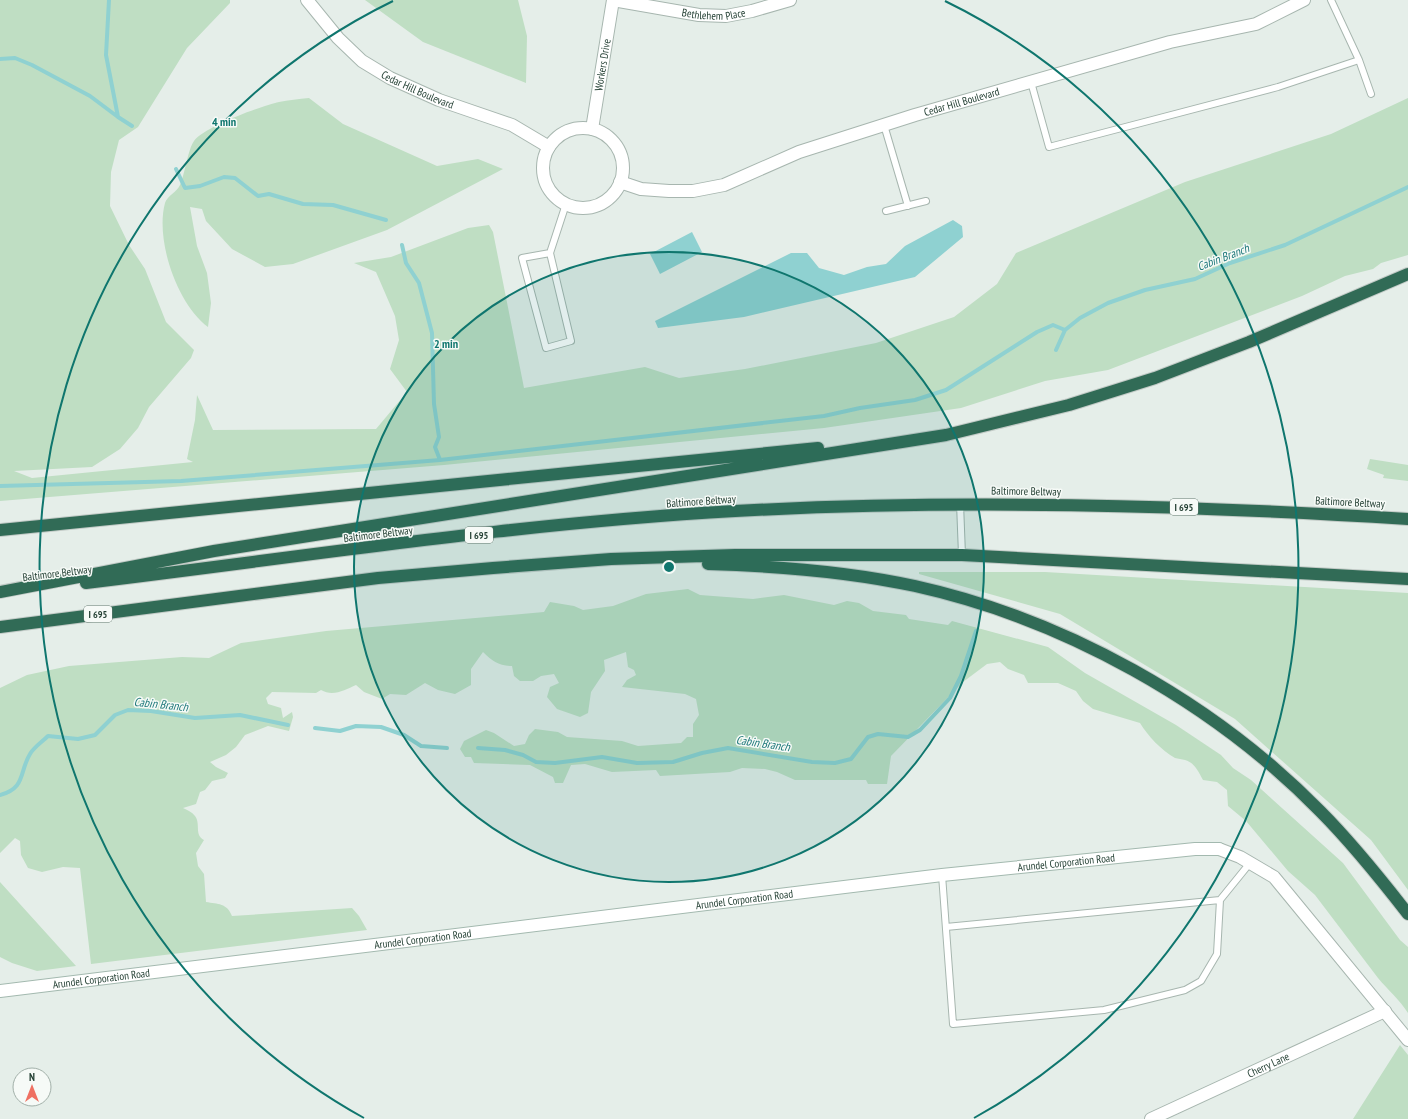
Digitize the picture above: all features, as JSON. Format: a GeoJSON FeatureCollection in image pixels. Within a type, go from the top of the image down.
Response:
{"type":"FeatureCollection","features":[{"type":"Feature","properties":{"kind":"highway"},"geometry":{"type":"LineString","coordinates":[[0,592],[214,551],[946,435],[1069,405],[1155,378],[1249,342],[1408,274]]}},
{"type":"Feature","properties":{"kind":"highway"},"geometry":{"type":"LineString","coordinates":[[0,530],[946,435]]}},
{"type":"Feature","properties":{"kind":"highway","name":"Baltimore Beltway"},"geometry":{"type":"LineString","coordinates":[[0,592],[492,533],[607,521],[733,512],[960,503],[1147,505],[1408,519]]}},
{"type":"Feature","properties":{"kind":"highway","name":"I 695"},"geometry":{"type":"LineString","coordinates":[[0,626],[378,578],[611,559],[735,556],[962,555],[1408,579]]}},
{"type":"Feature","properties":{"kind":"highway"},"geometry":{"type":"LineString","coordinates":[[611,559],[780,566],[863,576],[956,596],[1011,615],[1069,638],[1122,664],[1173,693],[1222,728],[1269,765],[1319,810],[1354,847],[1408,914]]}},
{"type":"Feature","properties":{"kind":"street","name":"Cedar Hill Boulevard"},"geometry":{"type":"LineString","coordinates":[[307,0],[338,38],[362,61],[390,78],[438,100],[512,125],[549,147]]}},
{"type":"Feature","properties":{"kind":"street","name":"Bethlehem Place"},"geometry":{"type":"LineString","coordinates":[[613,0],[699,15],[726,16],[776,2],[790,0]]}},
{"type":"Feature","properties":{"kind":"street","name":"Workers Drive"},"geometry":{"type":"LineString","coordinates":[[592,129],[613,0]]}},
{"type":"Feature","properties":{"kind":"street","name":"Cedar Hill Boulevard"},"geometry":{"type":"LineString","coordinates":[[620,182],[641,189],[669,191],[693,191],[724,185],[799,152],[884,125],[1170,42],[1256,24],[1304,0]]}},
{"type":"Feature","properties":{"kind":"street"},"geometry":{"type":"LineString","coordinates":[[575,129],[592,129],[600,132],[610,139],[618,148],[622,160],[623,173],[612,196],[602,203],[590,208],[578,208],[566,204],[551,192],[543,176],[543,163],[553,141],[563,133],[575,129]]}},
{"type":"Feature","properties":{"kind":"street","name":"Arundel Corporation Road"},"geometry":{"type":"LineString","coordinates":[[0,991],[942,875],[1195,849],[1219,849],[1251,862],[1274,877],[1408,1040]]}},
{"type":"Feature","properties":{"kind":"street","name":"Cherry Lane"},"geometry":{"type":"LineString","coordinates":[[1151,1119],[1385,1011]]}},
{"type":"Feature","properties":{"kind":"lane"},"geometry":{"type":"LineString","coordinates":[[1331,0],[1359,60],[1371,94]]}},
{"type":"Feature","properties":{"kind":"lane"},"geometry":{"type":"LineString","coordinates":[[1031,82],[1049,147],[1270,89],[1359,60]]}},
{"type":"Feature","properties":{"kind":"lane"},"geometry":{"type":"LineString","coordinates":[[884,125],[908,206]]}},
{"type":"Feature","properties":{"kind":"lane"},"geometry":{"type":"LineString","coordinates":[[886,211],[926,201]]}},
{"type":"Feature","properties":{"kind":"lane"},"geometry":{"type":"LineString","coordinates":[[550,253],[522,258],[546,348],[571,341],[550,253],[566,204]]}},
{"type":"Feature","properties":{"kind":"lane"},"geometry":{"type":"LineString","coordinates":[[960,503],[962,555]]}},
{"type":"Feature","properties":{"kind":"lane"},"geometry":{"type":"LineString","coordinates":[[942,875],[953,1024],[1104,1010],[1185,990],[1201,981],[1216,954],[1220,900],[1251,862]]}},
{"type":"Feature","properties":{"kind":"lane"},"geometry":{"type":"LineString","coordinates":[[946,927],[1220,900]]}},
{"type":"Feature","properties":{"kind":"green space"},"geometry":{"type":"Polygon","coordinates":[[[0,0],[230,0],[230,3],[187,48],[138,127],[119,140],[111,172],[110,206],[129,245],[145,269],[166,322],[194,350],[191,358],[149,407],[138,428],[120,449],[92,467],[14,471],[32,478],[193,462],[187,459],[195,420],[197,395],[213,430],[376,429],[407,392],[390,369],[399,340],[395,316],[376,272],[354,263],[391,257],[468,228],[489,225],[493,232],[524,388],[645,367],[679,378],[745,369],[876,343],[954,317],[997,284],[1016,253],[1185,182],[1331,134],[1408,98],[1408,255],[1381,263],[1373,269],[1345,276],[1302,296],[1108,370],[1045,381],[961,408],[824,428],[444,465],[0,501],[0,0]]]}},
{"type":"Feature","properties":{"kind":"green space"},"geometry":{"type":"Polygon","coordinates":[[[365,0],[518,0],[527,36],[526,83],[423,42],[365,0]]]}},
{"type":"Feature","properties":{"kind":"green space"},"geometry":{"type":"Polygon","coordinates":[[[309,98],[343,124],[437,166],[478,159],[503,169],[387,230],[293,264],[265,267],[232,249],[206,221],[202,209],[190,207],[197,246],[207,273],[211,303],[208,327],[197,317],[187,303],[171,270],[163,235],[165,203],[180,185],[192,145],[200,135],[234,118],[271,104],[282,101],[309,98]]]}},
{"type":"Feature","properties":{"kind":"green space"},"geometry":{"type":"Polygon","coordinates":[[[1370,459],[1408,465],[1408,481],[1383,478],[1384,475],[1367,469],[1370,459]]]}},
{"type":"Feature","properties":{"kind":"green space"},"geometry":{"type":"Polygon","coordinates":[[[919,572],[1045,572],[1408,593],[1408,890],[1371,840],[1235,719],[1060,614],[919,574],[919,572]]]}},
{"type":"Feature","properties":{"kind":"green space"},"geometry":{"type":"Polygon","coordinates":[[[688,589],[700,595],[753,599],[784,595],[834,605],[847,601],[859,603],[873,611],[906,615],[909,619],[948,625],[952,621],[1048,647],[1085,673],[1176,725],[1221,755],[1233,768],[1251,780],[1343,863],[1400,940],[1408,947],[1408,1013],[1378,978],[1315,895],[1288,871],[1246,821],[1228,806],[1227,790],[1217,782],[1203,780],[1196,768],[1191,763],[1175,758],[1165,751],[1151,738],[1140,723],[1093,709],[1083,701],[1076,691],[1058,683],[1028,683],[1024,675],[1008,669],[1000,662],[987,664],[963,682],[891,756],[887,784],[868,784],[866,780],[795,780],[777,772],[765,769],[742,768],[730,772],[660,776],[656,770],[612,772],[585,764],[571,765],[563,783],[555,783],[553,777],[530,765],[474,763],[471,757],[465,757],[460,749],[464,741],[486,730],[494,733],[514,746],[525,744],[529,735],[535,729],[558,732],[567,737],[622,741],[638,746],[681,743],[687,737],[693,737],[693,724],[699,715],[696,699],[685,694],[622,687],[627,680],[636,675],[634,670],[628,667],[626,652],[604,660],[605,671],[591,692],[588,713],[580,717],[557,709],[547,697],[550,687],[559,683],[554,674],[541,676],[533,681],[520,681],[514,676],[512,666],[503,665],[496,662],[483,652],[471,669],[471,685],[455,694],[438,690],[425,683],[406,695],[390,694],[382,699],[364,692],[356,685],[334,693],[321,690],[316,693],[272,692],[266,698],[268,704],[281,708],[283,718],[292,712],[293,717],[289,731],[268,726],[245,735],[236,747],[226,755],[210,762],[228,773],[225,778],[212,781],[205,790],[200,792],[196,804],[183,808],[191,812],[197,819],[199,835],[204,840],[196,853],[198,866],[204,874],[206,902],[225,906],[232,916],[352,908],[359,916],[367,930],[91,964],[80,868],[63,867],[42,872],[28,868],[21,855],[20,841],[15,838],[0,853],[0,688],[27,675],[69,666],[182,657],[209,658],[241,643],[326,631],[544,612],[550,602],[574,606],[583,610],[613,606],[646,594],[688,589]]]}},
{"type":"Feature","properties":{"kind":"green space"},"geometry":{"type":"Polygon","coordinates":[[[0,882],[76,966],[37,971],[12,963],[0,957],[0,882]]]}},
{"type":"Feature","properties":{"kind":"green space"},"geometry":{"type":"Polygon","coordinates":[[[1400,1045],[1408,1055],[1408,1119],[1353,1119],[1400,1045]]]}},
{"type":"Feature","properties":{"kind":"water"},"geometry":{"type":"Polygon","coordinates":[[[953,220],[962,226],[963,237],[915,277],[744,317],[658,328],[655,321],[791,253],[807,253],[819,268],[844,275],[867,267],[886,264],[905,246],[953,220]]]}},
{"type":"Feature","properties":{"kind":"water"},"geometry":{"type":"Polygon","coordinates":[[[692,232],[702,252],[660,274],[650,254],[692,232]]]}},
{"type":"Feature","properties":{"kind":"waterway"},"geometry":{"type":"LineString","coordinates":[[109,0],[106,55],[118,117],[132,126]]}},
{"type":"Feature","properties":{"kind":"waterway"},"geometry":{"type":"LineString","coordinates":[[0,59],[15,58],[32,65],[90,96],[118,117]]}},
{"type":"Feature","properties":{"kind":"waterway"},"geometry":{"type":"LineString","coordinates":[[176,169],[185,188],[200,186],[224,177],[235,178],[258,196],[269,194],[303,204],[333,205],[386,220]]}},
{"type":"Feature","properties":{"kind":"waterway","name":"Cabin Branch"},"geometry":{"type":"LineString","coordinates":[[1056,350],[1065,330],[1080,318],[1108,303],[1145,290],[1195,279],[1230,263],[1285,245],[1408,187]]}},
{"type":"Feature","properties":{"kind":"waterway"},"geometry":{"type":"LineString","coordinates":[[402,245],[406,263],[419,283],[432,333],[434,404],[439,437],[435,447],[440,460]]}},
{"type":"Feature","properties":{"kind":"waterway"},"geometry":{"type":"LineString","coordinates":[[0,486],[181,481],[440,460],[824,416],[860,408],[915,400],[946,390],[1037,332],[1053,325],[1065,330]]}},
{"type":"Feature","properties":{"kind":"waterway","name":"Cabin Branch"},"geometry":{"type":"LineString","coordinates":[[478,748],[505,750],[523,755],[536,762],[555,763],[602,757],[637,763],[673,762],[702,753],[728,748],[812,762],[835,763],[851,759],[868,737],[878,734],[908,737],[920,730],[950,698],[961,676],[976,631]]}},
{"type":"Feature","properties":{"kind":"waterway","name":"Cabin Branch"},"geometry":{"type":"LineString","coordinates":[[0,795],[8,792],[18,784],[30,754],[48,736],[78,739],[95,735],[115,715],[128,710],[151,711],[195,718],[240,715],[288,725]]}},
{"type":"Feature","properties":{"kind":"waterway","name":"Cabin Branch"},"geometry":{"type":"LineString","coordinates":[[315,728],[340,731],[356,726],[381,727],[404,735],[421,746],[447,748]]}}]}
